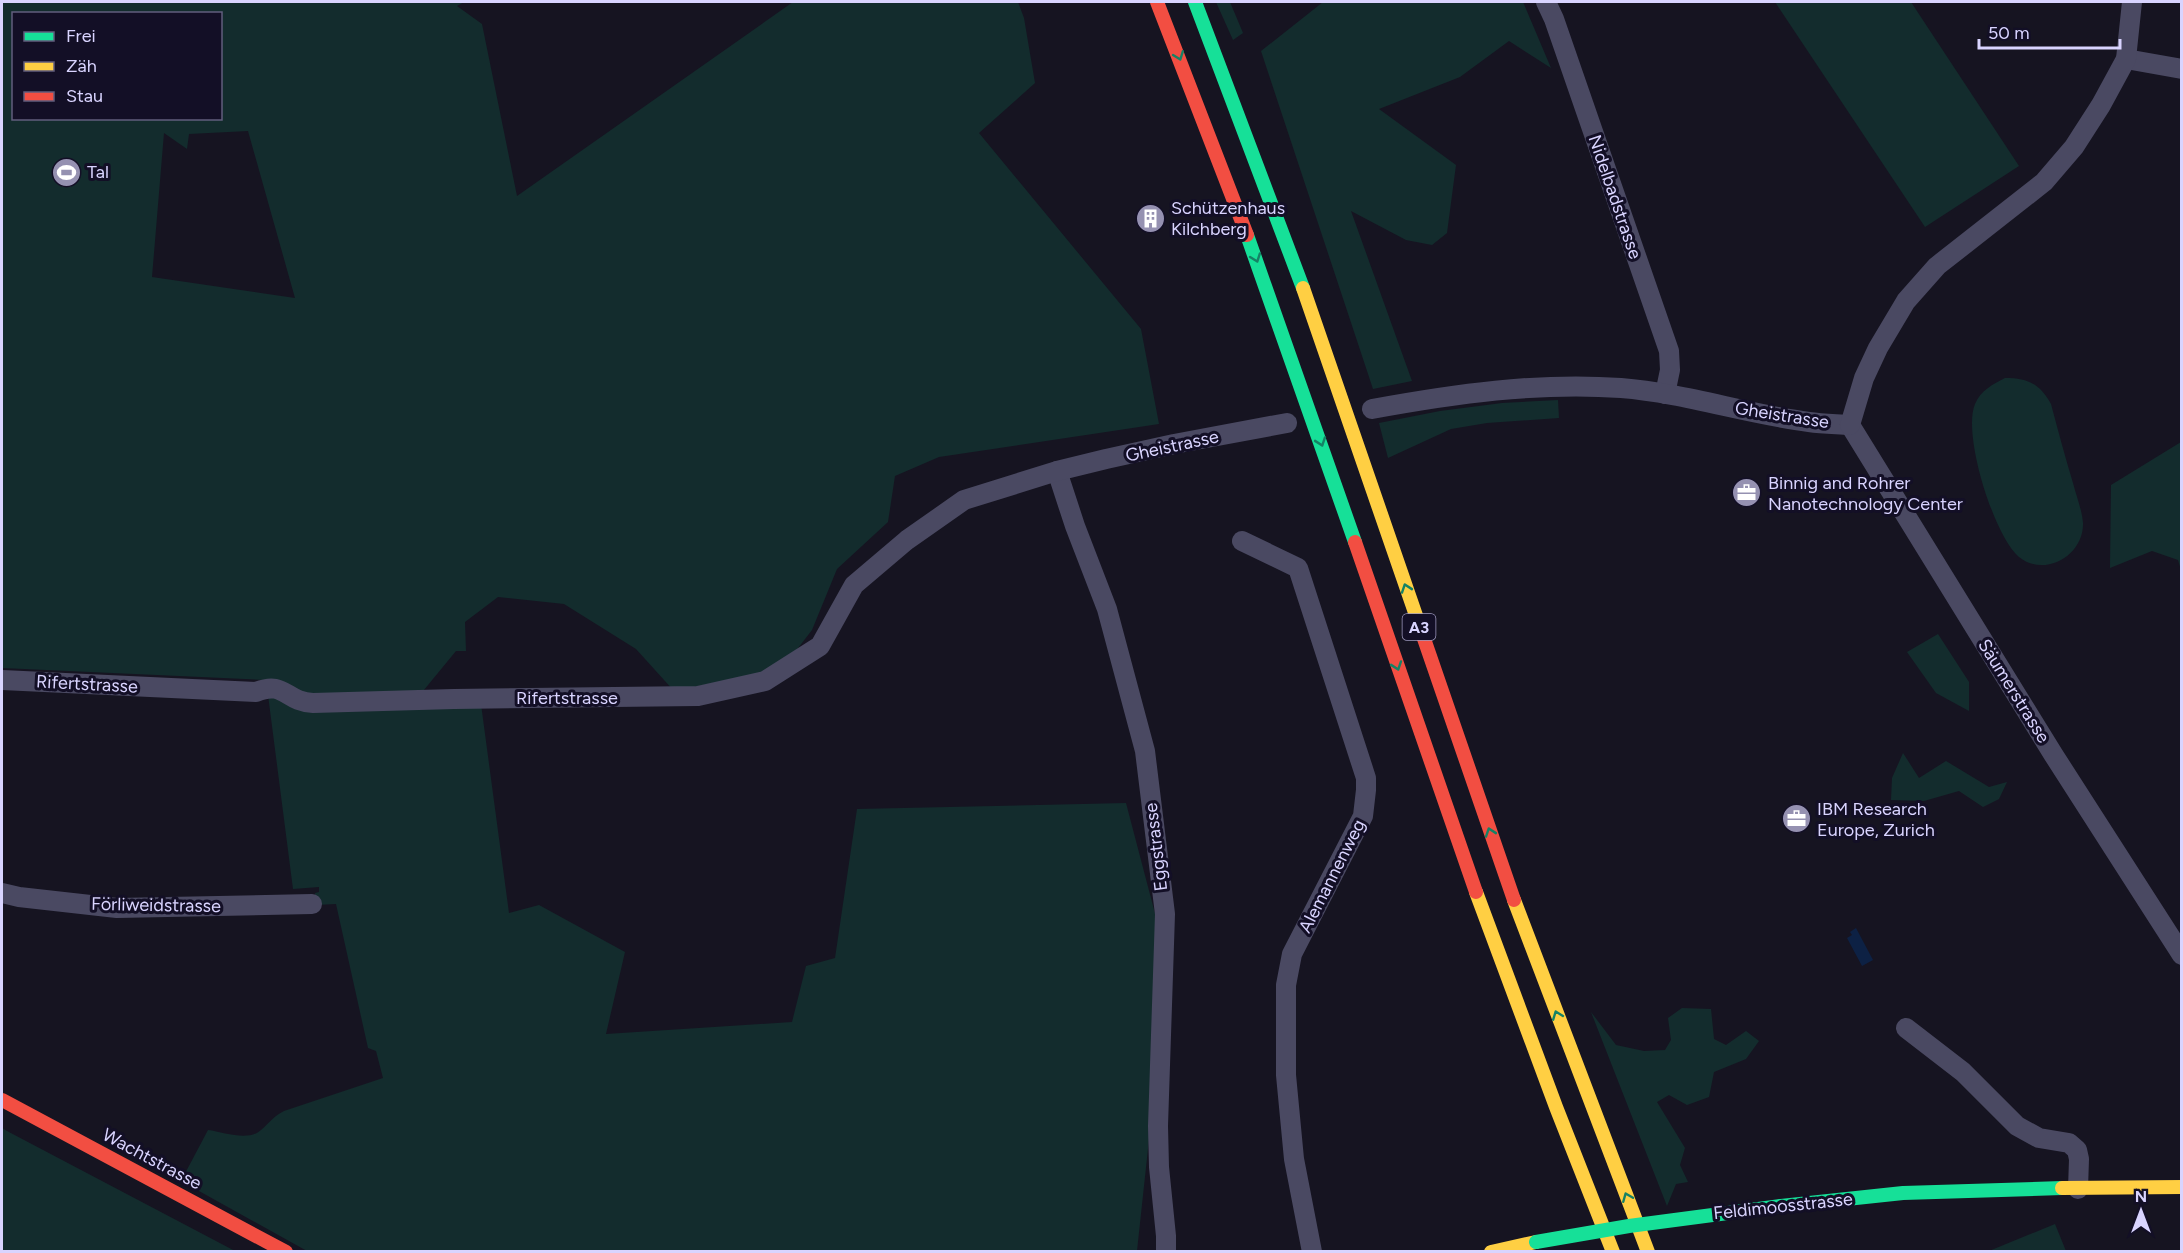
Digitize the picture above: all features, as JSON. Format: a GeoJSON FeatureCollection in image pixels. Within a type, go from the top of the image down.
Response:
{"type":"FeatureCollection","features":[{"type":"Feature","properties":{"kind":"main road","name":"A3"},"geometry":{"type":"LineString","coordinates":[[1157,2],[1229,184],[1279,322],[1427,754],[1550,1090],[1613,1251]]}},
{"type":"Feature","properties":{"kind":"main road","name":"A3"},"geometry":{"type":"LineString","coordinates":[[1195,2],[1303,286],[1523,924],[1648,1251]]}},
{"type":"Feature","properties":{"kind":"main road","name":"Wachtstrasse"},"geometry":{"type":"LineString","coordinates":[[2,1100],[286,1251]]}},
{"type":"Feature","properties":{"kind":"main road","name":"Feldimoosstrasse"},"geometry":{"type":"LineString","coordinates":[[1491,1251],[1629,1226],[1903,1193],[2002,1189],[2181,1187]]}},
{"type":"Feature","properties":{"kind":"street","name":"Nidelbadstrasse"},"geometry":{"type":"LineString","coordinates":[[1546,2],[1554,19],[1669,351],[1670,370],[1665,394]]}},
{"type":"Feature","properties":{"kind":"street","name":"Gheistrasse"},"geometry":{"type":"LineString","coordinates":[[1372,409],[1476,392],[1538,387],[1622,388],[1809,422],[1850,425],[1864,378],[1878,348],[1906,301],[1937,266],[2044,182],[2079,138],[2101,105],[2126,59],[2133,2]]}},
{"type":"Feature","properties":{"kind":"street"},"geometry":{"type":"LineString","coordinates":[[2126,59],[2181,69]]}},
{"type":"Feature","properties":{"kind":"street","name":"Gheistrasse"},"geometry":{"type":"LineString","coordinates":[[1057,471],[1174,444],[1287,423]]}},
{"type":"Feature","properties":{"kind":"street","name":"Säumerstrasse"},"geometry":{"type":"LineString","coordinates":[[1850,425],[2053,754],[2181,955]]}},
{"type":"Feature","properties":{"kind":"street","name":"Rifertstrasse"},"geometry":{"type":"LineString","coordinates":[[2,680],[256,692],[271,687],[278,688],[296,700],[313,703],[698,696],[765,681],[820,646],[854,585],[907,540],[964,500],[1057,471]]}},
{"type":"Feature","properties":{"kind":"street","name":"Eggstrasse"},"geometry":{"type":"LineString","coordinates":[[1057,471],[1107,609],[1145,751],[1164,914],[1158,1126],[1162,1209],[1169,1246]]}},
{"type":"Feature","properties":{"kind":"street","name":"Alemannenweg"},"geometry":{"type":"LineString","coordinates":[[1242,541],[1298,568],[1366,778],[1363,816],[1292,954],[1286,985],[1286,1075],[1294,1159],[1312,1251]]}},
{"type":"Feature","properties":{"kind":"street","name":"Förliweidstrasse"},"geometry":{"type":"LineString","coordinates":[[2,892],[19,897],[117,908],[312,903]]}},
{"type":"Feature","properties":{"kind":"street"},"geometry":{"type":"LineString","coordinates":[[1906,1028],[1963,1072],[2017,1126],[2039,1138],[2070,1143],[2077,1150],[2079,1158],[2079,1189]]}},
{"type":"Feature","properties":{"kind":"green space"},"geometry":{"type":"Polygon","coordinates":[[[2,2],[464,2],[457,6],[482,24],[517,196],[793,2],[1018,2],[1024,18],[1035,83],[979,133],[1141,329],[1159,424],[939,457],[895,476],[888,522],[837,569],[812,630],[795,652],[764,673],[674,691],[636,649],[564,604],[498,597],[465,622],[466,651],[456,651],[419,696],[324,699],[265,680],[2,668],[2,2]],[[248,131],[189,134],[187,149],[164,133],[152,277],[295,298],[248,131]]]}},
{"type":"Feature","properties":{"kind":"green space"},"geometry":{"type":"Polygon","coordinates":[[[1216,2],[1230,2],[1243,33],[1233,40],[1216,2]]]}},
{"type":"Feature","properties":{"kind":"green space"},"geometry":{"type":"Polygon","coordinates":[[[1323,2],[1523,2],[1551,68],[1509,41],[1460,77],[1379,109],[1456,165],[1447,233],[1432,245],[1406,240],[1351,211],[1412,381],[1373,389],[1261,51],[1323,2]]]}},
{"type":"Feature","properties":{"kind":"green space"},"geometry":{"type":"Polygon","coordinates":[[[1775,2],[1911,2],[2019,166],[1925,227],[1775,2]]]}},
{"type":"Feature","properties":{"kind":"green space"},"geometry":{"type":"Polygon","coordinates":[[[2005,378],[2020,379],[2033,384],[2051,404],[2080,508],[2083,523],[2082,535],[2077,545],[2061,560],[2051,564],[2029,563],[2019,557],[2009,546],[1991,507],[1977,460],[1972,418],[1975,404],[1984,391],[2005,378]]]}},
{"type":"Feature","properties":{"kind":"green space"},"geometry":{"type":"Polygon","coordinates":[[[1558,400],[1559,418],[1487,423],[1451,429],[1388,458],[1379,423],[1440,411],[1502,403],[1558,400]]]}},
{"type":"Feature","properties":{"kind":"green space"},"geometry":{"type":"Polygon","coordinates":[[[2181,442],[2181,570],[2178,560],[2152,551],[2110,568],[2111,485],[2181,442]]]}},
{"type":"Feature","properties":{"kind":"green space"},"geometry":{"type":"Polygon","coordinates":[[[1938,634],[1969,682],[1969,711],[1936,693],[1907,652],[1938,634]]]}},
{"type":"Feature","properties":{"kind":"green space"},"geometry":{"type":"Polygon","coordinates":[[[268,695],[481,704],[509,913],[539,905],[625,952],[606,1034],[792,1022],[806,966],[835,958],[857,809],[1126,803],[1168,963],[1137,1251],[307,1251],[181,1181],[208,1130],[243,1136],[256,1134],[284,1111],[383,1078],[376,1051],[368,1048],[336,904],[316,905],[315,893],[319,892],[319,887],[293,889],[268,695]]]}},
{"type":"Feature","properties":{"kind":"green space"},"geometry":{"type":"Polygon","coordinates":[[[1903,753],[1919,778],[1946,761],[1989,787],[2007,782],[1999,799],[1983,807],[1959,791],[1924,801],[1891,800],[1892,778],[1903,753]]]}},
{"type":"Feature","properties":{"kind":"green space"},"geometry":{"type":"Polygon","coordinates":[[[1682,1008],[1711,1009],[1714,1039],[1726,1045],[1746,1031],[1759,1041],[1746,1059],[1714,1072],[1709,1097],[1687,1105],[1669,1095],[1657,1102],[1685,1148],[1680,1165],[1688,1182],[1676,1184],[1667,1206],[1591,1012],[1616,1045],[1644,1051],[1665,1050],[1671,1040],[1668,1018],[1682,1008]]]}},
{"type":"Feature","properties":{"kind":"green space"},"geometry":{"type":"Polygon","coordinates":[[[2,1128],[7,1131],[235,1251],[2,1251],[2,1128]]]}},
{"type":"Feature","properties":{"kind":"green space"},"geometry":{"type":"Polygon","coordinates":[[[2055,1224],[2066,1251],[1989,1251],[2055,1224]]]}},
{"type":"Feature","properties":{"kind":"water"},"geometry":{"type":"Polygon","coordinates":[[[1856,928],[1873,960],[1862,966],[1847,938],[1856,928]]]}},
{"type":"Feature","properties":{"kind":"traffic: fast"},"geometry":{"type":"LineString","coordinates":[[1195,2],[1303,288]]}},
{"type":"Feature","properties":{"kind":"traffic: fast"},"geometry":{"type":"LineString","coordinates":[[1247,235],[1355,542]]}},
{"type":"Feature","properties":{"kind":"traffic: fast"},"geometry":{"type":"LineString","coordinates":[[1781,1206],[1903,1193],[2062,1188]]}},
{"type":"Feature","properties":{"kind":"traffic: fast"},"geometry":{"type":"LineString","coordinates":[[1536,1242],[1629,1226],[1781,1206]]}},
{"type":"Feature","properties":{"kind":"traffic: slow"},"geometry":{"type":"LineString","coordinates":[[1303,288],[1421,630]]}},
{"type":"Feature","properties":{"kind":"traffic: slow"},"geometry":{"type":"LineString","coordinates":[[1476,892],[1613,1252]]}},
{"type":"Feature","properties":{"kind":"traffic: slow"},"geometry":{"type":"LineString","coordinates":[[1514,900],[1648,1252]]}},
{"type":"Feature","properties":{"kind":"traffic: slow"},"geometry":{"type":"LineString","coordinates":[[2062,1188],[2182,1187]]}},
{"type":"Feature","properties":{"kind":"traffic: slow"},"geometry":{"type":"LineString","coordinates":[[1491,1252],[1536,1242]]}},
{"type":"Feature","properties":{"kind":"traffic: jam"},"geometry":{"type":"LineString","coordinates":[[1157,2],[1247,235]]}},
{"type":"Feature","properties":{"kind":"traffic: jam"},"geometry":{"type":"LineString","coordinates":[[1355,542],[1476,892]]}},
{"type":"Feature","properties":{"kind":"traffic: jam"},"geometry":{"type":"LineString","coordinates":[[1421,630],[1514,900]]}},
{"type":"Feature","properties":{"kind":"traffic: jam"},"geometry":{"type":"LineString","coordinates":[[2,1100],[286,1252]]}},
{"type":"Feature","properties":{"kind":"place","name":"Tal"},"geometry":{"type":"Point","coordinates":[66,172]}},
{"type":"Feature","properties":{"kind":"place","name":"Schützenhaus Kilchberg"},"geometry":{"type":"Point","coordinates":[1150,218]}},
{"type":"Feature","properties":{"kind":"place","name":"Binnig and Rohrer Nanotechnology Center"},"geometry":{"type":"Point","coordinates":[1747,493]}},
{"type":"Feature","properties":{"kind":"place","name":"IBM Research Europe, Zurich"},"geometry":{"type":"Point","coordinates":[1796,819]}}]}
